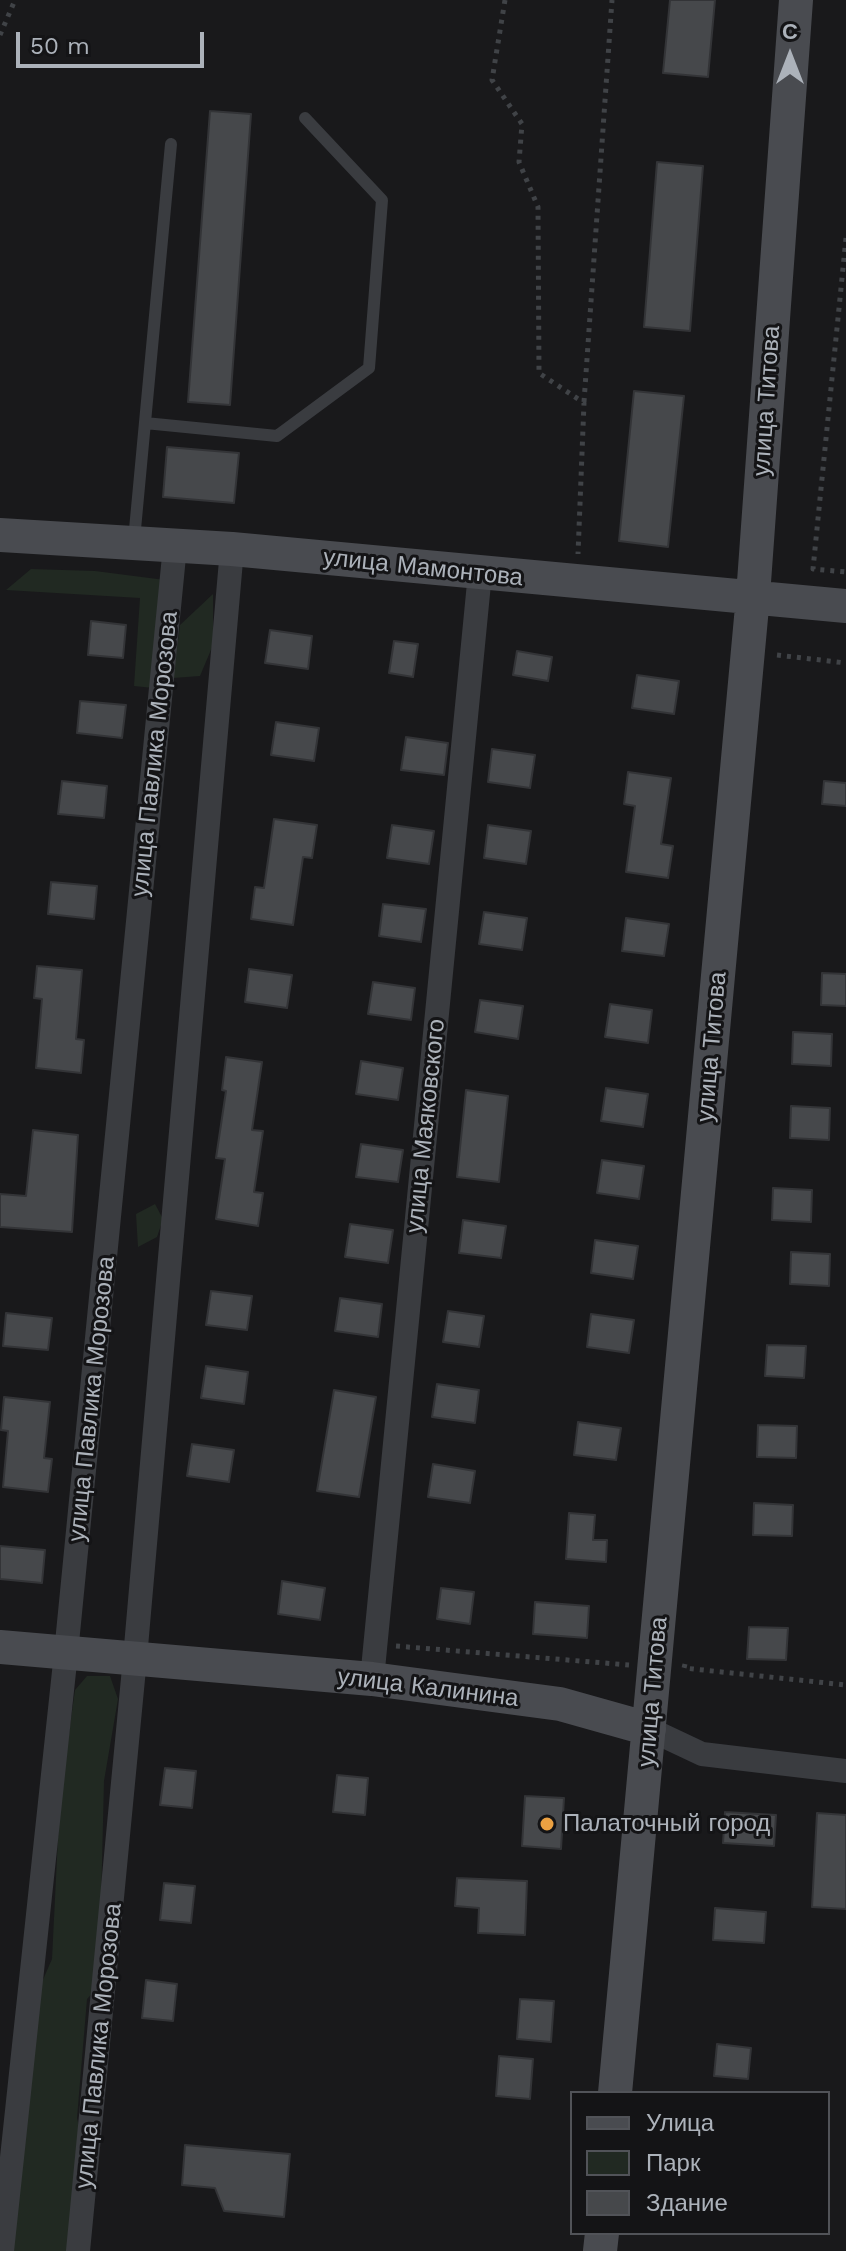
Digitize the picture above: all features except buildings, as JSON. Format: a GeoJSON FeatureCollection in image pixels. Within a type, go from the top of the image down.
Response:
{"type":"FeatureCollection","features":[{"type":"Feature","properties":{"kind":"main road","name":"улица Титова"},"geometry":{"type":"LineString","coordinates":[[615,2091],[753,596],[796,0]]}},
{"type":"Feature","properties":{"kind":"main road","name":"улица Мамонтова"},"geometry":{"type":"LineString","coordinates":[[0,535],[232,549],[846,606]]}},
{"type":"Feature","properties":{"kind":"main road","name":"улица Калинина"},"geometry":{"type":"LineString","coordinates":[[0,1647],[372,1679],[560,1704],[649,1729]]}},
{"type":"Feature","properties":{"kind":"street","name":"улица Павлика Морозова"},"geometry":{"type":"LineString","coordinates":[[2,2251],[66,1653],[175,546]]}},
{"type":"Feature","properties":{"kind":"street","name":"улица Павлика Морозова"},"geometry":{"type":"LineString","coordinates":[[78,2251],[135,1658],[232,549]]}},
{"type":"Feature","properties":{"kind":"street","name":"улица Маяковского"},"geometry":{"type":"LineString","coordinates":[[372,1679],[480,573]]}},
{"type":"Feature","properties":{"kind":"street","name":"улица Калинина"},"geometry":{"type":"LineString","coordinates":[[649,1729],[702,1754],[846,1771]]}},
{"type":"Feature","properties":{"kind":"lane"},"geometry":{"type":"LineString","coordinates":[[145,423],[277,436],[369,368],[382,200],[305,118]]}},
{"type":"Feature","properties":{"kind":"lane"},"geometry":{"type":"LineString","coordinates":[[134,543],[171,144]]}},
{"type":"Feature","properties":{"kind":"path"},"geometry":{"type":"LineString","coordinates":[[0,35],[15,0]]}},
{"type":"Feature","properties":{"kind":"path"},"geometry":{"type":"LineString","coordinates":[[505,0],[492,80],[522,124],[519,162],[538,207],[539,373],[584,403]]}},
{"type":"Feature","properties":{"kind":"path"},"geometry":{"type":"LineString","coordinates":[[577,583],[584,403],[612,0]]}},
{"type":"Feature","properties":{"kind":"path"},"geometry":{"type":"LineString","coordinates":[[846,238],[813,569],[846,572]]}},
{"type":"Feature","properties":{"kind":"path"},"geometry":{"type":"LineString","coordinates":[[376,1644],[642,1666]]}},
{"type":"Feature","properties":{"kind":"path"},"geometry":{"type":"LineString","coordinates":[[684,1668],[846,1685]]}},
{"type":"Feature","properties":{"kind":"green space"},"geometry":{"type":"Polygon","coordinates":[[[31,569],[95,571],[165,580],[153,688],[134,686],[140,598],[6,590],[31,569]]]}},
{"type":"Feature","properties":{"kind":"green space"},"geometry":{"type":"Polygon","coordinates":[[[213,594],[213,645],[200,676],[173,678],[180,625],[213,594]]]}},
{"type":"Feature","properties":{"kind":"green space"},"geometry":{"type":"Polygon","coordinates":[[[155,1204],[163,1219],[157,1237],[138,1247],[136,1214],[155,1204]]]}},
{"type":"Feature","properties":{"kind":"green space"},"geometry":{"type":"Polygon","coordinates":[[[87,1676],[110,1676],[118,1699],[104,1781],[99,1986],[87,1999],[77,2118],[81,2136],[70,2251],[8,2251],[42,1982],[52,1959],[60,1797],[75,1690],[87,1676]]]}},
{"type":"Feature","properties":{"kind":"place","name":"Палаточный город"},"geometry":{"type":"Point","coordinates":[547,1824]}}]}
